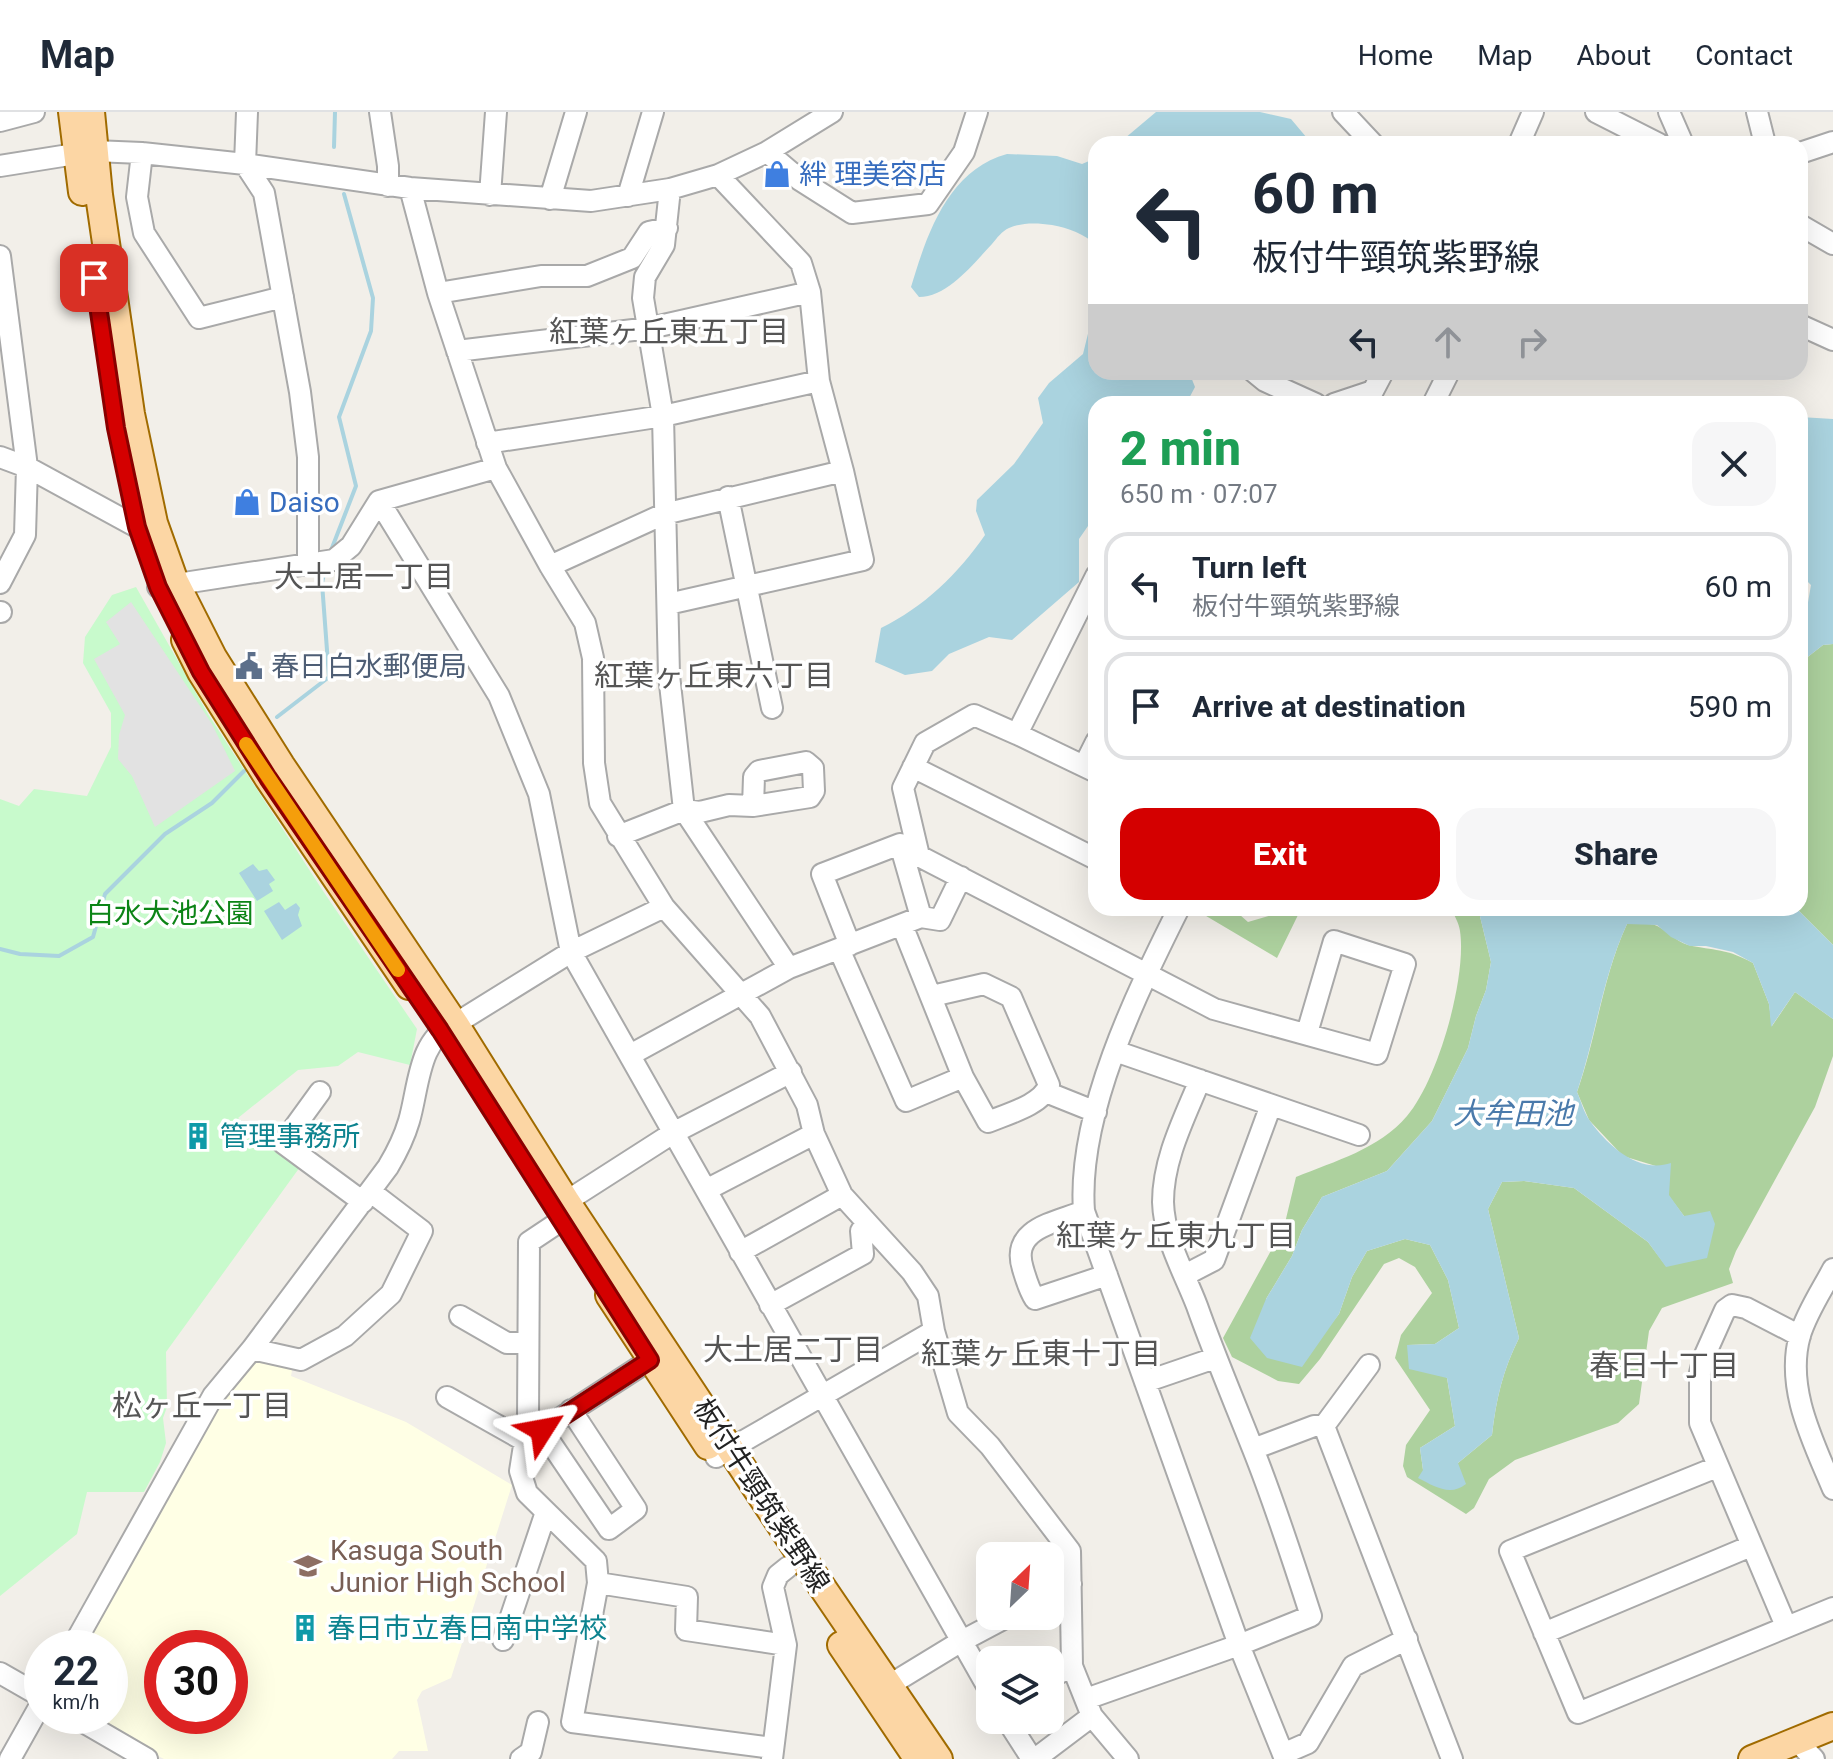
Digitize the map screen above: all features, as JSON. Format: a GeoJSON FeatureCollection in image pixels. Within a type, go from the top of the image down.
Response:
{"type":"FeatureCollection","features":[{"type":"Feature","properties":{"kind":"main road","name":"板付牛頸筑紫野線"},"geometry":{"type":"LineString","coordinates":[[72,112],[85,152],[131,414],[166,584]]}},
{"type":"Feature","properties":{"kind":"main road","name":"板付牛頸筑紫野線"},"geometry":{"type":"LineString","coordinates":[[91,112],[85,152],[116,428],[137,527],[166,584],[201,672],[268,778],[447,1027],[650,1360],[799,1553],[882,1689],[918,1759]]}},
{"type":"Feature","properties":{"kind":"main road","name":"板付牛頸筑紫野線"},"geometry":{"type":"LineString","coordinates":[[561,1210],[723,1453],[788,1567],[939,1759]]}},
{"type":"Feature","properties":{"kind":"main road"},"geometry":{"type":"LineString","coordinates":[[1752,1759],[1806,1750],[1833,1726]]}},
{"type":"Feature","properties":{"kind":"street"},"geometry":{"type":"LineString","coordinates":[[0,121],[34,112]]}},
{"type":"Feature","properties":{"kind":"street"},"geometry":{"type":"LineString","coordinates":[[247,112],[245,164],[264,193],[300,392],[321,562]]}},
{"type":"Feature","properties":{"kind":"street"},"geometry":{"type":"LineString","coordinates":[[380,112],[388,186]]}},
{"type":"Feature","properties":{"kind":"street"},"geometry":{"type":"LineString","coordinates":[[490,195],[496,112]]}},
{"type":"Feature","properties":{"kind":"street"},"geometry":{"type":"LineString","coordinates":[[550,199],[576,112]]}},
{"type":"Feature","properties":{"kind":"street"},"geometry":{"type":"LineString","coordinates":[[628,196],[653,112]]}},
{"type":"Feature","properties":{"kind":"street"},"geometry":{"type":"LineString","coordinates":[[767,152],[800,180],[852,213],[928,204],[964,152],[977,112]]}},
{"type":"Feature","properties":{"kind":"street"},"geometry":{"type":"LineString","coordinates":[[1343,112],[1366,136]]}},
{"type":"Feature","properties":{"kind":"street"},"geometry":{"type":"LineString","coordinates":[[1522,136],[1533,112]]}},
{"type":"Feature","properties":{"kind":"street"},"geometry":{"type":"LineString","coordinates":[[1596,112],[1643,136]]}},
{"type":"Feature","properties":{"kind":"street"},"geometry":{"type":"LineString","coordinates":[[1669,112],[1680,136]]}},
{"type":"Feature","properties":{"kind":"street"},"geometry":{"type":"LineString","coordinates":[[1757,112],[1763,136]]}},
{"type":"Feature","properties":{"kind":"street"},"geometry":{"type":"LineString","coordinates":[[0,166],[85,152],[142,153],[245,164],[388,186],[591,201],[670,189],[718,175],[767,152],[830,113]]}},
{"type":"Feature","properties":{"kind":"street"},"geometry":{"type":"LineString","coordinates":[[1808,150],[1833,142]]}},
{"type":"Feature","properties":{"kind":"street"},"geometry":{"type":"LineString","coordinates":[[142,153],[137,197],[144,233],[199,318],[283,297]]}},
{"type":"Feature","properties":{"kind":"street"},"geometry":{"type":"LineString","coordinates":[[668,604],[863,560],[819,381],[810,292],[801,263],[718,175]]}},
{"type":"Feature","properties":{"kind":"street"},"geometry":{"type":"LineString","coordinates":[[410,188],[438,293],[496,468],[585,623],[593,658],[594,763],[600,803],[664,907],[760,1016],[807,1105],[814,1134],[842,1195],[912,1272],[928,1296],[934,1331],[958,1413],[990,1446],[1070,1551],[1072,1666],[1089,1707],[1128,1759]]}},
{"type":"Feature","properties":{"kind":"street"},"geometry":{"type":"LineString","coordinates":[[670,189],[664,245],[645,277],[643,298],[663,416],[669,675],[684,810],[789,968]]}},
{"type":"Feature","properties":{"kind":"street"},"geometry":{"type":"LineString","coordinates":[[438,293],[541,276],[587,276],[632,258],[649,232],[667,228]]}},
{"type":"Feature","properties":{"kind":"street"},"geometry":{"type":"LineString","coordinates":[[1808,230],[1833,244]]}},
{"type":"Feature","properties":{"kind":"street"},"geometry":{"type":"LineString","coordinates":[[0,256],[27,467],[25,535],[0,583]]}},
{"type":"Feature","properties":{"kind":"street"},"geometry":{"type":"LineString","coordinates":[[457,351],[650,328],[810,292]]}},
{"type":"Feature","properties":{"kind":"street"},"geometry":{"type":"LineString","coordinates":[[1808,329],[1833,340]]}},
{"type":"Feature","properties":{"kind":"street"},"geometry":{"type":"LineString","coordinates":[[1264,380],[1298,396]]}},
{"type":"Feature","properties":{"kind":"street"},"geometry":{"type":"LineString","coordinates":[[1358,396],[1373,391],[1379,380]]}},
{"type":"Feature","properties":{"kind":"street"},"geometry":{"type":"LineString","coordinates":[[487,443],[663,416],[819,381]]}},
{"type":"Feature","properties":{"kind":"street"},"geometry":{"type":"LineString","coordinates":[[0,457],[27,467],[137,527]]}},
{"type":"Feature","properties":{"kind":"street"},"geometry":{"type":"LineString","coordinates":[[166,584],[321,562],[351,546],[379,501],[496,468]]}},
{"type":"Feature","properties":{"kind":"street"},"geometry":{"type":"LineString","coordinates":[[550,566],[664,514],[843,471]]}},
{"type":"Feature","properties":{"kind":"street"},"geometry":{"type":"LineString","coordinates":[[728,497],[772,708]]}},
{"type":"Feature","properties":{"kind":"street"},"geometry":{"type":"LineString","coordinates":[[379,501],[499,696],[539,794],[571,952],[976,1668]]}},
{"type":"Feature","properties":{"kind":"street"},"geometry":{"type":"LineString","coordinates":[[1017,734],[1088,592]]}},
{"type":"Feature","properties":{"kind":"street"},"geometry":{"type":"LineString","coordinates":[[1088,768],[974,715],[925,743],[903,788],[919,856],[1214,1009],[1377,1054],[1405,964],[1334,941],[1307,1033]]}},
{"type":"Feature","properties":{"kind":"street"},"geometry":{"type":"LineString","coordinates":[[913,767],[1088,855]]}},
{"type":"Feature","properties":{"kind":"street"},"geometry":{"type":"LineString","coordinates":[[618,836],[684,810],[700,812],[729,805],[753,806]]}},
{"type":"Feature","properties":{"kind":"street"},"geometry":{"type":"LineString","coordinates":[[932,996],[984,984],[1011,997],[1049,1085],[1046,1092],[1037,1100],[988,1122],[963,1077],[932,996],[911,921],[900,844],[822,874],[844,947],[906,1101],[963,1077]]}},
{"type":"Feature","properties":{"kind":"street"},"geometry":{"type":"LineString","coordinates":[[630,1055],[789,968],[911,921],[940,920],[961,877]]}},
{"type":"Feature","properties":{"kind":"street"},"geometry":{"type":"LineString","coordinates":[[82,1630],[213,1396],[367,1197],[401,1145],[425,1053],[447,1027],[571,952],[664,907]]}},
{"type":"Feature","properties":{"kind":"street"},"geometry":{"type":"LineString","coordinates":[[1175,916],[1146,974],[1115,1051],[1096,1112],[1082,1182],[1084,1211],[1239,1645],[1284,1757],[1308,1743],[1353,1666],[1407,1639]]}},
{"type":"Feature","properties":{"kind":"street"},"geometry":{"type":"LineString","coordinates":[[1115,1051],[1359,1135]]}},
{"type":"Feature","properties":{"kind":"street"},"geometry":{"type":"LineString","coordinates":[[788,1567],[778,1575],[773,1587],[786,1645],[772,1754],[572,1722],[598,1583],[596,1561],[527,1493],[520,1471],[528,1420],[529,1242],[561,1210],[673,1133],[791,1072]]}},
{"type":"Feature","properties":{"kind":"street"},"geometry":{"type":"LineString","coordinates":[[1016,1734],[1033,1759],[1089,1707],[1311,1616],[1253,1449],[1168,1236],[1163,1201],[1172,1149],[1200,1080]]}},
{"type":"Feature","properties":{"kind":"street"},"geometry":{"type":"LineString","coordinates":[[252,1349],[301,1360],[345,1336],[391,1294],[422,1231],[283,1143],[320,1092]]}},
{"type":"Feature","properties":{"kind":"street"},"geometry":{"type":"LineString","coordinates":[[1046,1092],[1096,1112]]}},
{"type":"Feature","properties":{"kind":"street"},"geometry":{"type":"LineString","coordinates":[[1185,1275],[1214,1260],[1271,1105]]}},
{"type":"Feature","properties":{"kind":"street"},"geometry":{"type":"LineString","coordinates":[[706,1190],[814,1134]]}},
{"type":"Feature","properties":{"kind":"street"},"geometry":{"type":"LineString","coordinates":[[740,1252],[842,1195]]}},
{"type":"Feature","properties":{"kind":"street"},"geometry":{"type":"LineString","coordinates":[[1084,1211],[1033,1231],[1022,1240],[1019,1257],[1030,1291],[1035,1299],[1107,1275]]}},
{"type":"Feature","properties":{"kind":"street"},"geometry":{"type":"LineString","coordinates":[[770,1305],[863,1254],[861,1231],[867,1223]]}},
{"type":"Feature","properties":{"kind":"street"},"geometry":{"type":"LineString","coordinates":[[1833,1269],[1800,1336],[1796,1383],[1802,1414],[1833,1489]]}},
{"type":"Feature","properties":{"kind":"street"},"geometry":{"type":"LineString","coordinates":[[1786,1626],[1700,1423],[1700,1373],[1725,1310],[1732,1305],[1746,1308],[1800,1336]]}},
{"type":"Feature","properties":{"kind":"street"},"geometry":{"type":"LineString","coordinates":[[460,1316],[481,1321],[507,1343],[528,1343]]}},
{"type":"Feature","properties":{"kind":"street"},"geometry":{"type":"LineString","coordinates":[[723,1453],[934,1331]]}},
{"type":"Feature","properties":{"kind":"street"},"geometry":{"type":"LineString","coordinates":[[1145,1382],[1215,1358]]}},
{"type":"Feature","properties":{"kind":"street"},"geometry":{"type":"LineString","coordinates":[[571,1410],[636,1509],[609,1529],[542,1430],[571,1410],[650,1360]]}},
{"type":"Feature","properties":{"kind":"street"},"geometry":{"type":"LineString","coordinates":[[1324,1426],[1369,1365]]}},
{"type":"Feature","properties":{"kind":"street"},"geometry":{"type":"LineString","coordinates":[[446,1397],[525,1441]]}},
{"type":"Feature","properties":{"kind":"street"},"geometry":{"type":"LineString","coordinates":[[1253,1449],[1314,1426],[1324,1426]]}},
{"type":"Feature","properties":{"kind":"street"},"geometry":{"type":"LineString","coordinates":[[1324,1426],[1452,1759]]}},
{"type":"Feature","properties":{"kind":"street"},"geometry":{"type":"LineString","coordinates":[[1717,1467],[1510,1551],[1578,1713],[1833,1608]]}},
{"type":"Feature","properties":{"kind":"street"},"geometry":{"type":"LineString","coordinates":[[504,1641],[546,1512]]}},
{"type":"Feature","properties":{"kind":"street"},"geometry":{"type":"LineString","coordinates":[[1544,1633],[1751,1546]]}},
{"type":"Feature","properties":{"kind":"street"},"geometry":{"type":"LineString","coordinates":[[598,1583],[687,1597],[686,1630],[786,1645]]}},
{"type":"Feature","properties":{"kind":"street"},"geometry":{"type":"LineString","coordinates":[[1064,1588],[1071,1584]]}},
{"type":"Feature","properties":{"kind":"street"},"geometry":{"type":"LineString","coordinates":[[882,1689],[983,1630]]}},
{"type":"Feature","properties":{"kind":"street"},"geometry":{"type":"LineString","coordinates":[[1064,1670],[1072,1666]]}},
{"type":"Feature","properties":{"kind":"street"},"geometry":{"type":"LineString","coordinates":[[0,1673],[24,1688]]}},
{"type":"Feature","properties":{"kind":"street"},"geometry":{"type":"LineString","coordinates":[[521,1759],[531,1752],[538,1722]]}},
{"type":"Feature","properties":{"kind":"street"},"geometry":{"type":"LineString","coordinates":[[10,1759],[24,1733]]}},
{"type":"Feature","properties":{"kind":"street"},"geometry":{"type":"LineString","coordinates":[[96,1734],[119,1752],[147,1759]]}},
{"type":"Feature","properties":{"kind":"shaded area"},"geometry":{"type":"Polygon","coordinates":[[[131,602],[212,724],[235,771],[155,827],[132,776],[118,759],[119,735],[125,715],[94,659],[120,644],[106,622],[131,602]]]}},
{"type":"Feature","properties":{"kind":"shaded area","name":"Kasuga South Junior High School"},"geometry":{"type":"Polygon","coordinates":[[[260,1355],[293,1365],[291,1376],[406,1422],[512,1485],[451,1678],[422,1691],[417,1700],[428,1751],[399,1751],[392,1759],[164,1759],[115,1734],[128,1734],[128,1630],[94,1630],[221,1402],[260,1355]]]}},
{"type":"Feature","properties":{"kind":"green space","name":"白水大池公園"},"geometry":{"type":"Polygon","coordinates":[[[136,587],[208,714],[417,1029],[410,1065],[358,1052],[338,1066],[298,1070],[238,1118],[300,1167],[166,1352],[167,1407],[163,1418],[166,1443],[160,1462],[144,1492],[87,1492],[77,1534],[0,1596],[0,799],[19,806],[34,789],[87,796],[111,747],[111,713],[83,663],[85,637],[112,595],[136,587]]]}},
{"type":"Feature","properties":{"kind":"green space"},"geometry":{"type":"Polygon","coordinates":[[[1833,644],[1833,945],[1804,916],[1808,916],[1808,657],[1823,645],[1833,644]]]}},
{"type":"Feature","properties":{"kind":"green space"},"geometry":{"type":"Polygon","coordinates":[[[1206,916],[1241,916],[1248,922],[1269,916],[1298,916],[1277,958],[1206,916]]]}},
{"type":"Feature","properties":{"kind":"green space"},"geometry":{"type":"Polygon","coordinates":[[[1455,916],[1480,916],[1491,962],[1486,990],[1468,1048],[1432,1121],[1387,1171],[1322,1197],[1266,1299],[1320,1338],[1339,1314],[1352,1277],[1367,1251],[1405,1239],[1430,1245],[1448,1280],[1459,1328],[1435,1344],[1408,1345],[1447,1378],[1455,1426],[1420,1448],[1423,1470],[1458,1463],[1492,1435],[1501,1385],[1519,1338],[1488,1209],[1502,1182],[1524,1181],[1574,1188],[1648,1242],[1666,1266],[1684,1216],[1668,1195],[1659,1167],[1623,1156],[1589,1120],[1577,1092],[1611,965],[1627,924],[1656,925],[1687,945],[1729,953],[1753,963],[1769,1004],[1772,1026],[1795,992],[1833,1019],[1833,1056],[1815,1107],[1736,1251],[1729,1269],[1733,1283],[1662,1308],[1649,1331],[1639,1404],[1618,1423],[1515,1460],[1489,1479],[1474,1508],[1466,1514],[1407,1477],[1403,1466],[1406,1445],[1430,1410],[1395,1358],[1401,1335],[1432,1293],[1415,1267],[1399,1258],[1384,1264],[1320,1359],[1299,1384],[1278,1381],[1232,1357],[1223,1338],[1284,1227],[1296,1177],[1370,1146],[1396,1127],[1418,1100],[1448,1027],[1459,974],[1461,951],[1455,916]]]}},
{"type":"Feature","properties":{"kind":"water"},"geometry":{"type":"Polygon","coordinates":[[[1156,112],[1260,112],[1291,119],[1305,136],[1128,136],[1156,112]]]}},
{"type":"Feature","properties":{"kind":"water"},"geometry":{"type":"Polygon","coordinates":[[[1007,154],[1057,156],[1082,164],[1088,161],[1088,239],[1058,226],[1036,223],[1014,226],[1006,229],[950,286],[930,296],[919,297],[911,287],[933,226],[955,189],[969,174],[1007,154]]]}},
{"type":"Feature","properties":{"kind":"water"},"geometry":{"type":"Polygon","coordinates":[[[1088,334],[1088,380],[1192,380],[1195,387],[1190,396],[1088,396],[1088,526],[1079,539],[1079,582],[1012,640],[989,637],[949,654],[932,671],[905,675],[875,662],[881,628],[912,610],[939,588],[985,535],[976,511],[977,500],[1014,464],[1043,423],[1038,398],[1049,383],[1083,354],[1088,334]]]}},
{"type":"Feature","properties":{"kind":"water"},"geometry":{"type":"Polygon","coordinates":[[[1808,417],[1833,419],[1833,644],[1823,645],[1808,657],[1811,585],[1808,582],[1808,417]]]}},
{"type":"Feature","properties":{"kind":"water"},"geometry":{"type":"Polygon","coordinates":[[[253,864],[259,871],[267,869],[275,880],[269,884],[273,891],[257,901],[239,873],[253,864]]]}},
{"type":"Feature","properties":{"kind":"water"},"geometry":{"type":"Polygon","coordinates":[[[279,902],[285,910],[296,903],[300,908],[298,915],[302,926],[282,940],[264,911],[279,902]]]}},
{"type":"Feature","properties":{"kind":"water","name":"大牟田池"},"geometry":{"type":"Polygon","coordinates":[[[1480,916],[1804,916],[1833,945],[1833,1019],[1795,992],[1771,1027],[1769,1004],[1753,963],[1733,952],[1690,946],[1671,937],[1657,925],[1627,924],[1611,965],[1577,1092],[1590,1121],[1625,1156],[1647,1165],[1671,1163],[1669,1195],[1684,1216],[1710,1211],[1715,1224],[1707,1258],[1666,1267],[1648,1242],[1574,1188],[1524,1181],[1502,1182],[1488,1209],[1519,1338],[1501,1385],[1492,1435],[1458,1463],[1466,1484],[1448,1490],[1418,1478],[1423,1470],[1420,1448],[1455,1426],[1447,1378],[1409,1369],[1407,1345],[1435,1344],[1459,1328],[1448,1280],[1430,1245],[1405,1239],[1367,1251],[1352,1277],[1339,1314],[1302,1367],[1267,1358],[1250,1338],[1266,1299],[1322,1197],[1387,1171],[1432,1121],[1468,1048],[1486,990],[1491,962],[1480,916]]]}},
{"type":"Feature","properties":{"kind":"waterway"},"geometry":{"type":"LineString","coordinates":[[334,147],[335,112]]}},
{"type":"Feature","properties":{"kind":"waterway"},"geometry":{"type":"LineString","coordinates":[[330,553],[356,486],[339,417],[371,331],[373,298],[344,194]]}},
{"type":"Feature","properties":{"kind":"waterway"},"geometry":{"type":"LineString","coordinates":[[277,717],[329,677],[322,583],[325,569]]}},
{"type":"Feature","properties":{"kind":"waterway"},"geometry":{"type":"LineString","coordinates":[[0,949],[20,954],[59,956],[93,937],[105,894],[165,834],[212,803],[244,771]]}},
{"type":"Feature","properties":{"kind":"slow traffic"},"geometry":{"type":"LineString","coordinates":[[246,744],[398,970]]}},
{"type":"Feature","properties":{"kind":"place","name":"絆 理美容店"},"geometry":{"type":"Point","coordinates":[777,174]}},
{"type":"Feature","properties":{"kind":"place","name":"Daiso"},"geometry":{"type":"Point","coordinates":[247,502]}},
{"type":"Feature","properties":{"kind":"place","name":"春日白水郵便局"},"geometry":{"type":"Point","coordinates":[249,666]}},
{"type":"Feature","properties":{"kind":"place","name":"管理事務所"},"geometry":{"type":"Point","coordinates":[198,1136]}},
{"type":"Feature","properties":{"kind":"place","name":"Kasuga South Junior High School"},"geometry":{"type":"Point","coordinates":[308,1566]}},
{"type":"Feature","properties":{"kind":"place","name":"春日市立春日南中学校"},"geometry":{"type":"Point","coordinates":[305,1628]}},
{"type":"Feature","properties":{"kind":"district","name":"紅葉ヶ丘東五丁目"},"geometry":{"type":"Point","coordinates":[669,332]}},
{"type":"Feature","properties":{"kind":"district","name":"大土居一丁目"},"geometry":{"type":"Point","coordinates":[364,577]}},
{"type":"Feature","properties":{"kind":"district","name":"紅葉ヶ丘東六丁目"},"geometry":{"type":"Point","coordinates":[714,676]}},
{"type":"Feature","properties":{"kind":"district","name":"紅葉ヶ丘東九丁目"},"geometry":{"type":"Point","coordinates":[1176,1236]}},
{"type":"Feature","properties":{"kind":"district","name":"大土居二丁目"},"geometry":{"type":"Point","coordinates":[793,1350]}},
{"type":"Feature","properties":{"kind":"district","name":"紅葉ヶ丘東十丁目"},"geometry":{"type":"Point","coordinates":[1041,1354]}},
{"type":"Feature","properties":{"kind":"district","name":"春日十丁目"},"geometry":{"type":"Point","coordinates":[1664,1366]}},
{"type":"Feature","properties":{"kind":"district","name":"松ヶ丘一丁目"},"geometry":{"type":"Point","coordinates":[202,1406]}},
{"type":"Feature","properties":{"kind":"route"},"geometry":{"type":"LineString","coordinates":[[94,278],[116,428],[137,527],[158,587],[201,672],[268,778],[440,1030],[650,1360],[542,1430]]}}]}
